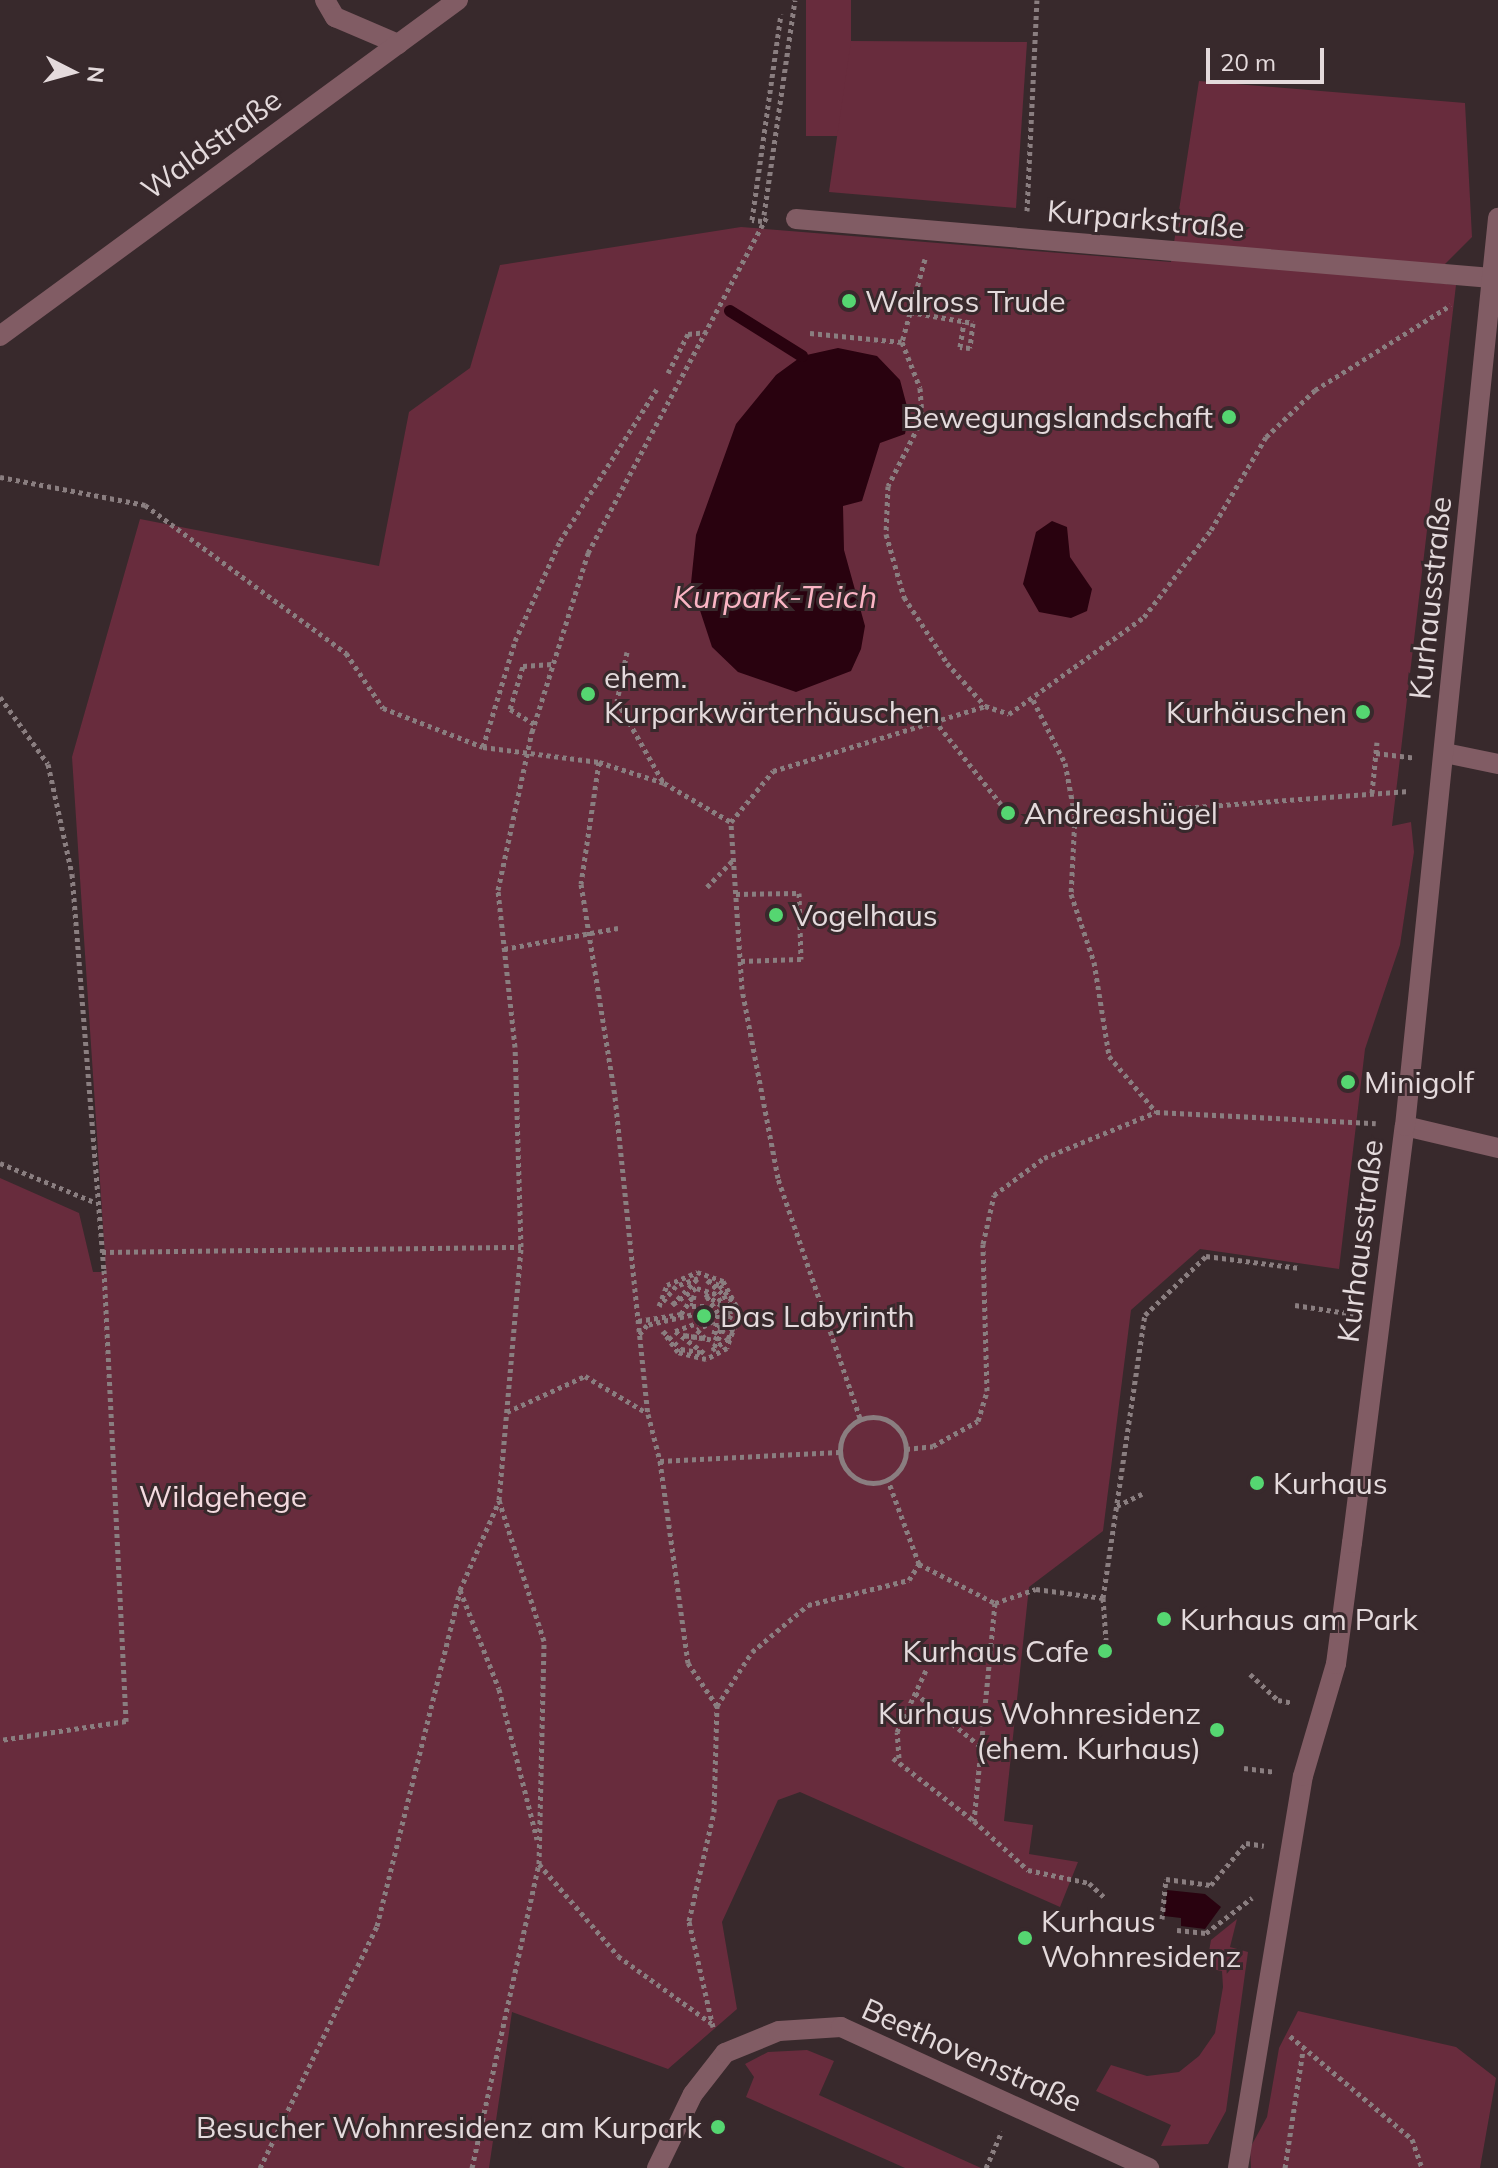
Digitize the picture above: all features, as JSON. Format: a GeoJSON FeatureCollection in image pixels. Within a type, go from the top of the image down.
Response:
{"type":"FeatureCollection","features":[{"type":"Feature","properties":{"kind":"street"},"geometry":{"type":"LineString","coordinates":[[325,0],[335,17],[398,44]]}},
{"type":"Feature","properties":{"kind":"street","name":"Waldstraße"},"geometry":{"type":"LineString","coordinates":[[0,336],[458,0]]}},
{"type":"Feature","properties":{"kind":"street","name":"Kurhausstraße"},"geometry":{"type":"LineString","coordinates":[[1238,2168],[1269,2013],[1288,1879],[1318,1709],[1336,1664],[1405,1126],[1498,218]]}},
{"type":"Feature","properties":{"kind":"street","name":"Kurparkstraße"},"geometry":{"type":"LineString","coordinates":[[796,219],[1492,278]]}},
{"type":"Feature","properties":{"kind":"street"},"geometry":{"type":"LineString","coordinates":[[1445,753],[1498,764]]}},
{"type":"Feature","properties":{"kind":"street"},"geometry":{"type":"LineString","coordinates":[[1405,1126],[1498,1148]]}},
{"type":"Feature","properties":{"kind":"street","name":"Beethovenstraße"},"geometry":{"type":"LineString","coordinates":[[657,2168],[693,2094],[725,2053],[779,2031],[841,2027],[1149,2168]]}},
{"type":"Feature","properties":{"kind":"path"},"geometry":{"type":"LineString","coordinates":[[260,2168],[377,1926],[460,1590],[499,1500],[521,1247],[498,890],[534,724],[588,553],[707,332],[763,219],[795,0]]}},
{"type":"Feature","properties":{"kind":"path"},"geometry":{"type":"LineString","coordinates":[[1026,238],[1037,0]]}},
{"type":"Feature","properties":{"kind":"path"},"geometry":{"type":"LineString","coordinates":[[781,14],[752,220],[796,219]]}},
{"type":"Feature","properties":{"kind":"path"},"geometry":{"type":"LineString","coordinates":[[933,231],[902,342],[920,388],[922,419],[888,486],[886,534],[904,597],[985,706],[1009,714],[1033,700],[1144,617],[1211,530],[1266,437],[1315,390],[1492,278]]}},
{"type":"Feature","properties":{"kind":"path"},"geometry":{"type":"LineString","coordinates":[[910,312],[973,323],[970,348],[960,347],[964,322]]}},
{"type":"Feature","properties":{"kind":"path"},"geometry":{"type":"LineString","coordinates":[[668,373],[688,334],[707,332]]}},
{"type":"Feature","properties":{"kind":"path"},"geometry":{"type":"LineString","coordinates":[[810,333],[902,342]]}},
{"type":"Feature","properties":{"kind":"path"},"geometry":{"type":"LineString","coordinates":[[483,747],[515,641],[560,541],[657,389]]}},
{"type":"Feature","properties":{"kind":"path"},"geometry":{"type":"LineString","coordinates":[[0,477],[145,505],[346,653],[383,708],[483,747],[599,762],[664,783],[731,822]]}},
{"type":"Feature","properties":{"kind":"path"},"geometry":{"type":"LineString","coordinates":[[627,652],[617,701],[664,783]]}},
{"type":"Feature","properties":{"kind":"path"},"geometry":{"type":"LineString","coordinates":[[534,724],[510,709],[523,666],[553,663]]}},
{"type":"Feature","properties":{"kind":"path"},"geometry":{"type":"LineString","coordinates":[[0,697],[48,764],[67,845],[94,1202],[102,1252],[126,1721],[0,1740]]}},
{"type":"Feature","properties":{"kind":"path"},"geometry":{"type":"LineString","coordinates":[[1033,700],[1065,763],[1075,816],[1071,894],[1094,962],[1109,1056],[1156,1112]]}},
{"type":"Feature","properties":{"kind":"path"},"geometry":{"type":"LineString","coordinates":[[860,1418],[778,1178],[740,961],[731,822],[773,771],[939,726],[985,706]]}},
{"type":"Feature","properties":{"kind":"path"},"geometry":{"type":"LineString","coordinates":[[939,726],[1008,813]]}},
{"type":"Feature","properties":{"kind":"path"},"geometry":{"type":"LineString","coordinates":[[1372,794],[1377,742]]}},
{"type":"Feature","properties":{"kind":"path"},"geometry":{"type":"LineString","coordinates":[[1376,753],[1414,758]]}},
{"type":"Feature","properties":{"kind":"path"},"geometry":{"type":"LineString","coordinates":[[599,762],[581,884],[648,1414],[660,1461],[688,1663],[717,1706]]}},
{"type":"Feature","properties":{"kind":"path"},"geometry":{"type":"LineString","coordinates":[[1075,816],[1441,788]]}},
{"type":"Feature","properties":{"kind":"path"},"geometry":{"type":"LineString","coordinates":[[707,887],[734,859]]}},
{"type":"Feature","properties":{"kind":"path"},"geometry":{"type":"LineString","coordinates":[[736,894],[799,893],[801,959],[740,961]]}},
{"type":"Feature","properties":{"kind":"path"},"geometry":{"type":"LineString","coordinates":[[504,949],[618,928]]}},
{"type":"Feature","properties":{"kind":"path"},"geometry":{"type":"LineString","coordinates":[[906,1449],[933,1446],[978,1421],[987,1391],[983,1244],[994,1195],[1044,1158],[1156,1112],[1405,1126]]}},
{"type":"Feature","properties":{"kind":"path"},"geometry":{"type":"LineString","coordinates":[[0,1163],[94,1202]]}},
{"type":"Feature","properties":{"kind":"path"},"geometry":{"type":"LineString","coordinates":[[102,1252],[521,1247]]}},
{"type":"Feature","properties":{"kind":"path"},"geometry":{"type":"LineString","coordinates":[[1106,1640],[1103,1598],[1145,1315],[1206,1256],[1300,1268]]}},
{"type":"Feature","properties":{"kind":"path"},"geometry":{"type":"LineString","coordinates":[[638,1321],[681,1314],[694,1295],[692,1306],[708,1306],[713,1321],[697,1330],[705,1338],[683,1335],[715,1340],[726,1319],[714,1334],[718,1313],[705,1294],[725,1308],[716,1294],[696,1288],[672,1305],[698,1278],[676,1286],[659,1306],[667,1285],[697,1272],[723,1281],[737,1307],[719,1285],[707,1280],[724,1295],[731,1315],[712,1350],[728,1339],[738,1317],[727,1348],[706,1359],[678,1352],[663,1331],[681,1349],[704,1353],[675,1331],[708,1319],[707,1311],[647,1325],[639,1335]]}},
{"type":"Feature","properties":{"kind":"path"},"geometry":{"type":"LineString","coordinates":[[1295,1305],[1379,1319]]}},
{"type":"Feature","properties":{"kind":"path"},"geometry":{"type":"LineString","coordinates":[[507,1412],[585,1376],[648,1414]]}},
{"type":"Feature","properties":{"kind":"path"},"geometry":{"type":"LineString","coordinates":[[888,1480],[856,1479],[840,1452],[844,1432],[860,1418],[891,1421],[906,1449]]}},
{"type":"Feature","properties":{"kind":"path"},"geometry":{"type":"LineString","coordinates":[[888,1480],[906,1449]]}},
{"type":"Feature","properties":{"kind":"path"},"geometry":{"type":"LineString","coordinates":[[660,1461],[840,1452]]}},
{"type":"Feature","properties":{"kind":"path"},"geometry":{"type":"LineString","coordinates":[[888,1480],[919,1564],[995,1603],[1036,1589],[1103,1598]]}},
{"type":"Feature","properties":{"kind":"path"},"geometry":{"type":"LineString","coordinates":[[1116,1506],[1142,1494]]}},
{"type":"Feature","properties":{"kind":"path"},"geometry":{"type":"LineString","coordinates":[[472,2168],[539,1864],[544,1641],[499,1500]]}},
{"type":"Feature","properties":{"kind":"path"},"geometry":{"type":"LineString","coordinates":[[539,1864],[618,1956],[712,2024],[689,1921],[714,1812],[717,1706],[752,1652],[808,1605],[909,1580],[919,1564]]}},
{"type":"Feature","properties":{"kind":"path"},"geometry":{"type":"LineString","coordinates":[[460,1590],[499,1689],[539,1844]]}},
{"type":"Feature","properties":{"kind":"path"},"geometry":{"type":"LineString","coordinates":[[974,1821],[995,1603]]}},
{"type":"Feature","properties":{"kind":"path"},"geometry":{"type":"LineString","coordinates":[[927,1668],[897,1732],[896,1758],[974,1821],[1028,1870],[1089,1883],[1106,1899]]}},
{"type":"Feature","properties":{"kind":"path"},"geometry":{"type":"LineString","coordinates":[[1250,1674],[1278,1700],[1318,1709]]}},
{"type":"Feature","properties":{"kind":"path"},"geometry":{"type":"LineString","coordinates":[[915,1693],[981,1746]]}},
{"type":"Feature","properties":{"kind":"path"},"geometry":{"type":"LineString","coordinates":[[1244,1768],[1256,1770]]}},
{"type":"Feature","properties":{"kind":"path"},"geometry":{"type":"LineString","coordinates":[[1162,1919],[1166,1879],[1211,1885],[1246,1843],[1293,1850]]}},
{"type":"Feature","properties":{"kind":"path"},"geometry":{"type":"LineString","coordinates":[[1177,1930],[1206,1933],[1228,1911],[1288,1879]]}},
{"type":"Feature","properties":{"kind":"path"},"geometry":{"type":"LineString","coordinates":[[1269,2013],[1303,2050],[1412,2139],[1422,2168]]}},
{"type":"Feature","properties":{"kind":"path"},"geometry":{"type":"LineString","coordinates":[[1285,2168],[1303,2050]]}},
{"type":"Feature","properties":{"kind":"green space"},"geometry":{"type":"Polygon","coordinates":[[[806,0],[851,0],[851,136],[806,136],[806,0]]]}},
{"type":"Feature","properties":{"kind":"green space"},"geometry":{"type":"Polygon","coordinates":[[[851,41],[1027,42],[1016,208],[829,192],[851,41]]]}},
{"type":"Feature","properties":{"kind":"green space","name":"Wildgehege"},"geometry":{"type":"Polygon","coordinates":[[[1199,81],[1465,103],[1472,237],[1427,282],[1456,285],[1392,826],[1411,822],[1414,852],[1400,945],[1365,1049],[1339,1269],[1200,1249],[1131,1310],[1103,1531],[1029,1587],[1004,1821],[1033,1825],[1029,1854],[1078,1862],[1060,1907],[800,1792],[778,1800],[722,1922],[737,2009],[668,2069],[512,2012],[489,2168],[0,2168],[0,1178],[79,1213],[93,1272],[106,1272],[72,757],[140,519],[379,566],[409,412],[470,368],[500,265],[741,227],[1171,262],[1199,81]]]}},
{"type":"Feature","properties":{"kind":"green space"},"geometry":{"type":"Polygon","coordinates":[[[1237,1919],[1230,1947],[1248,1952],[1226,2111],[1208,2144],[1161,2146],[1171,2125],[1096,2091],[1111,2065],[1147,2076],[1179,2072],[1199,2056],[1215,2033],[1223,1987],[1222,1971],[1206,1968],[1211,1940],[1237,1919]]]}},
{"type":"Feature","properties":{"kind":"green space"},"geometry":{"type":"Polygon","coordinates":[[[1298,2011],[1456,2047],[1496,2078],[1480,2168],[1251,2168],[1250,2148],[1267,2117],[1279,2048],[1298,2011]]]}},
{"type":"Feature","properties":{"kind":"green space"},"geometry":{"type":"Polygon","coordinates":[[[807,2050],[834,2061],[819,2095],[981,2168],[905,2168],[746,2097],[754,2077],[745,2064],[768,2052],[807,2050]]]}},
{"type":"Feature","properties":{"kind":"water","name":"Kurpark-Teich"},"geometry":{"type":"Polygon","coordinates":[[[838,348],[877,356],[900,380],[909,414],[905,434],[880,443],[862,501],[843,506],[844,550],[865,626],[861,649],[851,671],[796,692],[738,672],[712,647],[691,583],[696,535],[736,424],[776,375],[802,356],[838,348]]]}},
{"type":"Feature","properties":{"kind":"water"},"geometry":{"type":"Polygon","coordinates":[[[1052,521],[1067,527],[1070,557],[1092,589],[1087,611],[1071,618],[1039,612],[1023,584],[1036,532],[1052,521]]]}},
{"type":"Feature","properties":{"kind":"water"},"geometry":{"type":"Polygon","coordinates":[[[1167,1890],[1205,1894],[1221,1907],[1205,1929],[1181,1926],[1181,1918],[1164,1916],[1167,1890]]]}},
{"type":"Feature","properties":{"kind":"waterway"},"geometry":{"type":"LineString","coordinates":[[730,311],[802,356]]}},
{"type":"Feature","properties":{"kind":"place","name":"Walross Trude"},"geometry":{"type":"Point","coordinates":[849,301]}},
{"type":"Feature","properties":{"kind":"place","name":"Bewegungslandschaft"},"geometry":{"type":"Point","coordinates":[1229,417]}},
{"type":"Feature","properties":{"kind":"place","name":"ehem. Kurparkwärterhäuschen"},"geometry":{"type":"Point","coordinates":[588,694]}},
{"type":"Feature","properties":{"kind":"place","name":"Kurhäuschen"},"geometry":{"type":"Point","coordinates":[1363,712]}},
{"type":"Feature","properties":{"kind":"place","name":"Andreashügel"},"geometry":{"type":"Point","coordinates":[1008,813]}},
{"type":"Feature","properties":{"kind":"place","name":"Vogelhaus"},"geometry":{"type":"Point","coordinates":[776,915]}},
{"type":"Feature","properties":{"kind":"place","name":"Minigolf"},"geometry":{"type":"Point","coordinates":[1348,1082]}},
{"type":"Feature","properties":{"kind":"place","name":"Das Labyrinth"},"geometry":{"type":"Point","coordinates":[704,1316]}},
{"type":"Feature","properties":{"kind":"place","name":"Kurhaus"},"geometry":{"type":"Point","coordinates":[1257,1483]}},
{"type":"Feature","properties":{"kind":"place","name":"Kurhaus am Park"},"geometry":{"type":"Point","coordinates":[1164,1619]}},
{"type":"Feature","properties":{"kind":"place","name":"Kurhaus Cafe"},"geometry":{"type":"Point","coordinates":[1105,1651]}},
{"type":"Feature","properties":{"kind":"place","name":"Kurhaus Wohnresidenz (ehem. Kurhaus)"},"geometry":{"type":"Point","coordinates":[1217,1730]}},
{"type":"Feature","properties":{"kind":"place","name":"Kurhaus Wohnresidenz"},"geometry":{"type":"Point","coordinates":[1025,1938]}},
{"type":"Feature","properties":{"kind":"place","name":"Besucher Wohnresidenz am Kurpark"},"geometry":{"type":"Point","coordinates":[718,2127]}}]}
